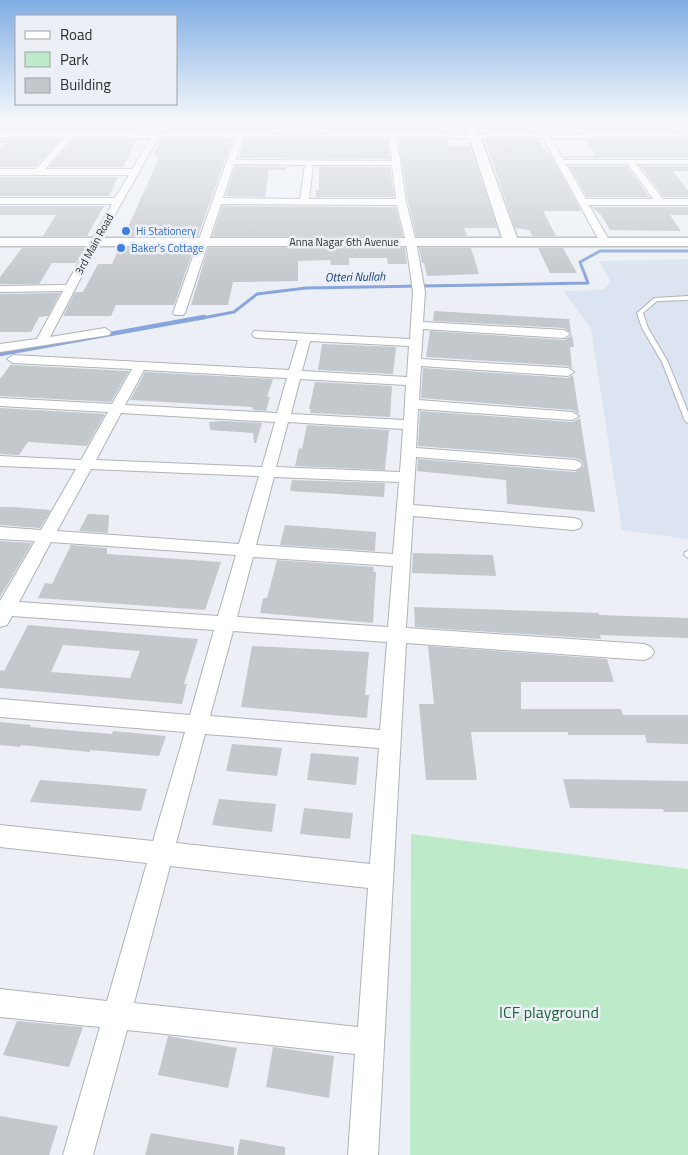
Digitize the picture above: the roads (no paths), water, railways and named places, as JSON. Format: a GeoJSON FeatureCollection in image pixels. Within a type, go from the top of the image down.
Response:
{"type":"FeatureCollection","features":[{"type":"Feature","properties":{"kind":"street","name":"3rd Main Road"},"geometry":{"type":"LineString","coordinates":[[41,343],[95,241],[134,174]]}},
{"type":"Feature","properties":{"kind":"street"},"geometry":{"type":"LineString","coordinates":[[179,313],[227,174]]}},
{"type":"Feature","properties":{"kind":"street"},"geometry":{"type":"LineString","coordinates":[[304,201],[307,174]]}},
{"type":"Feature","properties":{"kind":"street"},"geometry":{"type":"LineString","coordinates":[[363,1155],[416,353],[418,287],[397,174]]}},
{"type":"Feature","properties":{"kind":"street"},"geometry":{"type":"LineString","coordinates":[[488,174],[512,242]]}},
{"type":"Feature","properties":{"kind":"street"},"geometry":{"type":"LineString","coordinates":[[568,174],[605,242]]}},
{"type":"Feature","properties":{"kind":"street"},"geometry":{"type":"LineString","coordinates":[[639,174],[660,202]]}},
{"type":"Feature","properties":{"kind":"street"},"geometry":{"type":"LineString","coordinates":[[0,201],[119,201]]}},
{"type":"Feature","properties":{"kind":"street"},"geometry":{"type":"LineString","coordinates":[[218,201],[401,202]]}},
{"type":"Feature","properties":{"kind":"street"},"geometry":{"type":"LineString","coordinates":[[584,202],[688,202]]}},
{"type":"Feature","properties":{"kind":"street","name":"Anna Nagar 6th Avenue"},"geometry":{"type":"LineString","coordinates":[[0,242],[688,242]]}},
{"type":"Feature","properties":{"kind":"street"},"geometry":{"type":"LineString","coordinates":[[0,289],[70,288]]}},
{"type":"Feature","properties":{"kind":"street"},"geometry":{"type":"LineString","coordinates":[[0,348],[105,332]]}},
{"type":"Feature","properties":{"kind":"street"},"geometry":{"type":"LineString","coordinates":[[258,334],[305,337],[568,372]]}},
{"type":"Feature","properties":{"kind":"street"},"geometry":{"type":"LineString","coordinates":[[13,359],[295,374],[416,353],[564,334]]}},
{"type":"Feature","properties":{"kind":"street"},"geometry":{"type":"LineString","coordinates":[[78,1155],[305,337]]}},
{"type":"Feature","properties":{"kind":"street"},"geometry":{"type":"LineString","coordinates":[[140,366],[2,612],[225,623],[644,652]]}},
{"type":"Feature","properties":{"kind":"street"},"geometry":{"type":"LineString","coordinates":[[0,402],[411,425]]}},
{"type":"Feature","properties":{"kind":"street"},"geometry":{"type":"LineString","coordinates":[[412,404],[572,416]]}},
{"type":"Feature","properties":{"kind":"street"},"geometry":{"type":"LineString","coordinates":[[409,452],[575,465]]}},
{"type":"Feature","properties":{"kind":"street"},"geometry":{"type":"LineString","coordinates":[[0,461],[268,470],[407,477]]}},
{"type":"Feature","properties":{"kind":"street"},"geometry":{"type":"LineString","coordinates":[[405,510],[574,524]]}},
{"type":"Feature","properties":{"kind":"street"},"geometry":{"type":"LineString","coordinates":[[0,533],[402,561]]}},
{"type":"Feature","properties":{"kind":"street"},"geometry":{"type":"LineString","coordinates":[[0,708],[390,740]]}},
{"type":"Feature","properties":{"kind":"street"},"geometry":{"type":"LineString","coordinates":[[0,836],[381,877]]}},
{"type":"Feature","properties":{"kind":"street"},"geometry":{"type":"LineString","coordinates":[[0,1003],[370,1042]]}},
{"type":"Feature","properties":{"kind":"lane"},"geometry":{"type":"LineString","coordinates":[[688,298],[656,299],[640,313],[645,328],[666,362],[688,421]]}},
{"type":"Feature","properties":{"kind":"waterway","name":"Otteri Nullah"},"geometry":{"type":"LineString","coordinates":[[197,319],[234,312],[257,294],[306,288],[588,283],[580,262],[600,251],[688,251]]}},
{"type":"Feature","properties":{"kind":"waterway","name":"Otteri Nullah"},"geometry":{"type":"LineString","coordinates":[[0,354],[204,317]]}},
{"type":"Feature","properties":{"kind":"place","name":"Hi Stationery"},"geometry":{"type":"Point","coordinates":[126,231]}},
{"type":"Feature","properties":{"kind":"place","name":"Baker's Cottage"},"geometry":{"type":"Point","coordinates":[121,248]}},
{"type":"Feature","properties":{"kind":"park label","name":"ICF playground"},"geometry":{"type":"Point","coordinates":[549,1012]}}]}
